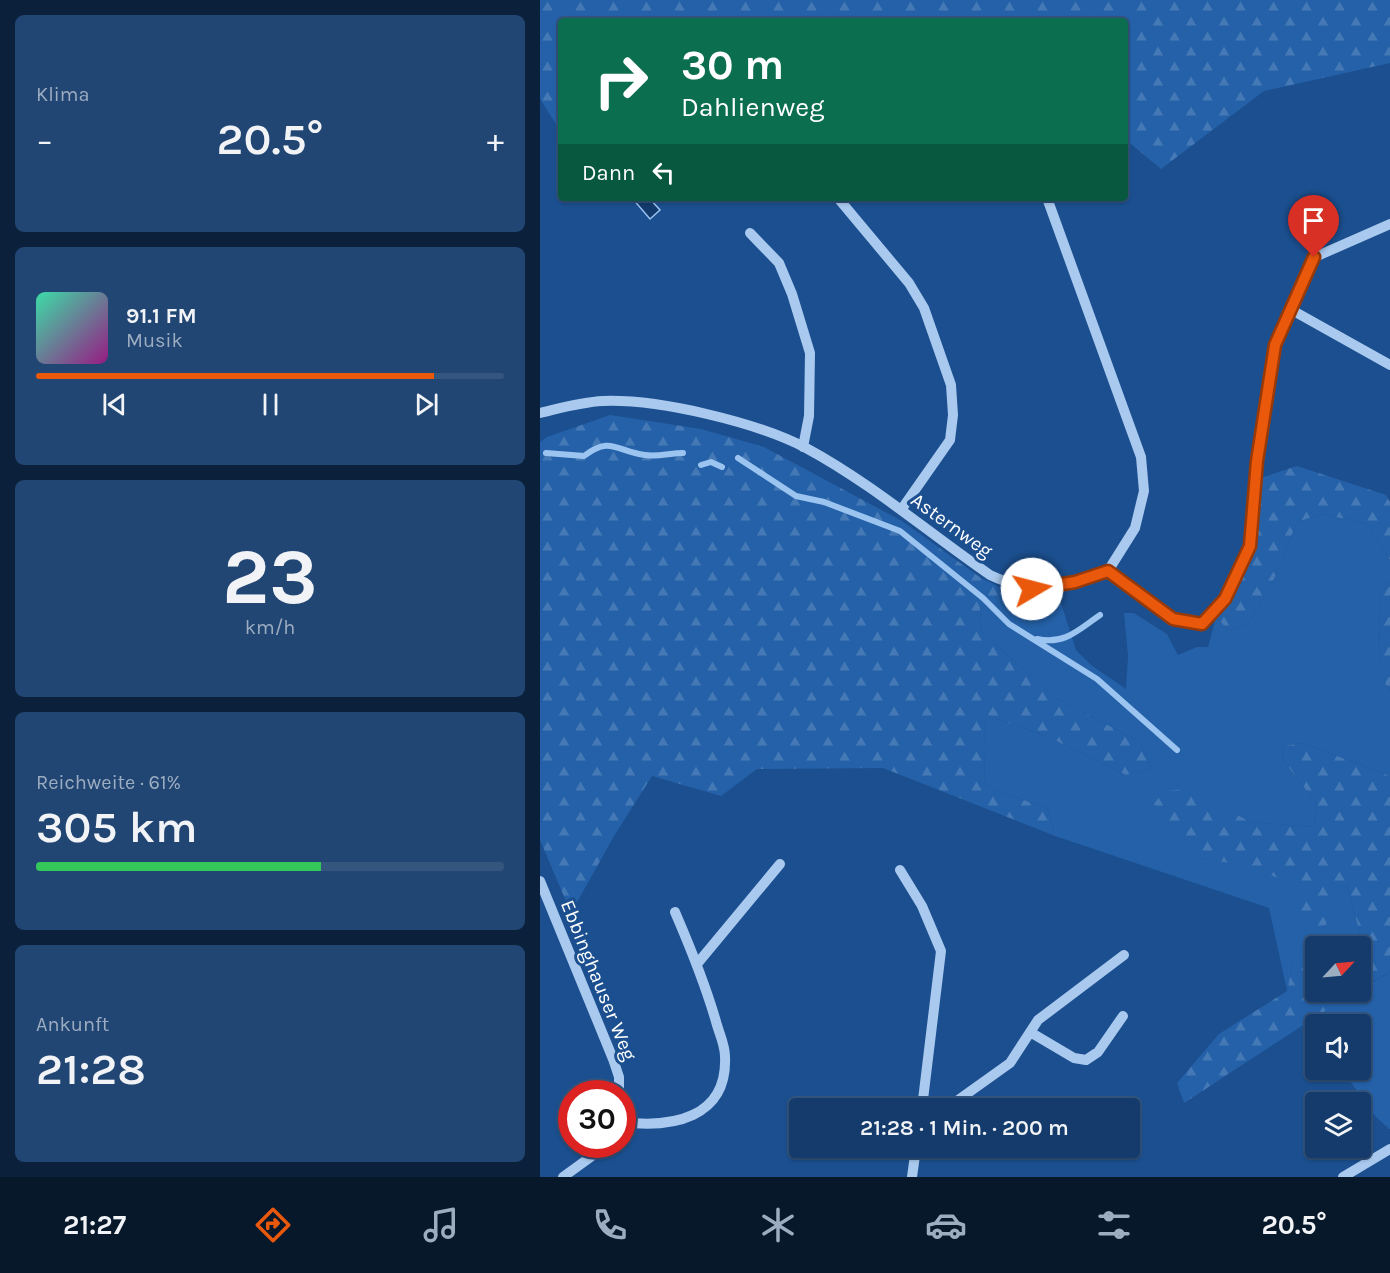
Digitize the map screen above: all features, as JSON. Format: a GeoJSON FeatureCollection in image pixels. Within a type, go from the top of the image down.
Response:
{"type":"FeatureCollection","features":[{"type":"Feature","properties":{"kind":"street"},"geometry":{"type":"LineString","coordinates":[[841,201],[909,283],[924,308],[951,385],[954,415],[950,440],[901,510]]}},
{"type":"Feature","properties":{"kind":"street"},"geometry":{"type":"LineString","coordinates":[[1048,201],[1141,458],[1144,491],[1135,528],[1108,571],[1173,619],[1202,624],[1225,599],[1250,546],[1257,461],[1275,345],[1314,257],[1390,224]]}},
{"type":"Feature","properties":{"kind":"street"},"geometry":{"type":"LineString","coordinates":[[750,233],[778,263],[792,294],[810,353],[809,416],[803,447]]}},
{"type":"Feature","properties":{"kind":"street"},"geometry":{"type":"LineString","coordinates":[[1290,309],[1390,365]]}},
{"type":"Feature","properties":{"kind":"street","name":"Asternweg"},"geometry":{"type":"LineString","coordinates":[[540,413],[577,403],[633,402],[716,417],[753,427],[803,447],[841,468],[981,569],[1011,585],[1032,589],[1058,586],[1108,571]]}},
{"type":"Feature","properties":{"kind":"street"},"geometry":{"type":"LineString","coordinates":[[697,964],[780,864]]}},
{"type":"Feature","properties":{"kind":"street"},"geometry":{"type":"LineString","coordinates":[[900,870],[922,906],[941,951],[923,1098]]}},
{"type":"Feature","properties":{"kind":"street","name":"Ebbinghauser Weg"},"geometry":{"type":"LineString","coordinates":[[540,880],[613,1059],[619,1080]]}},
{"type":"Feature","properties":{"kind":"street"},"geometry":{"type":"LineString","coordinates":[[636,1123],[679,1122],[701,1110],[712,1100],[723,1082],[725,1054],[697,964],[675,912]]}},
{"type":"Feature","properties":{"kind":"street"},"geometry":{"type":"LineString","coordinates":[[961,1098],[1010,1063],[1038,1020],[1124,955]]}},
{"type":"Feature","properties":{"kind":"street"},"geometry":{"type":"LineString","coordinates":[[1030,1032],[1074,1058],[1086,1060],[1098,1052],[1124,1016]]}},
{"type":"Feature","properties":{"kind":"street"},"geometry":{"type":"LineString","coordinates":[[1343,1177],[1390,1149]]}},
{"type":"Feature","properties":{"kind":"street"},"geometry":{"type":"LineString","coordinates":[[563,1177],[589,1158]]}},
{"type":"Feature","properties":{"kind":"street"},"geometry":{"type":"LineString","coordinates":[[912,1177],[915,1158]]}},
{"type":"Feature","properties":{"kind":"green space"},"geometry":{"type":"Polygon","coordinates":[[[540,0],[1390,0],[1390,63],[1264,91],[1161,169],[1128,142],[1128,18],[558,18],[558,127],[540,99],[540,0]]]}},
{"type":"Feature","properties":{"kind":"green space"},"geometry":{"type":"Polygon","coordinates":[[[610,415],[701,429],[764,447],[902,521],[981,578],[1008,591],[1020,604],[980,607],[982,632],[1054,697],[1140,742],[1152,769],[1126,775],[1046,736],[986,715],[984,785],[1048,809],[1055,836],[883,768],[757,769],[721,796],[652,776],[614,836],[571,913],[540,840],[540,442],[547,437],[610,415]]]}},
{"type":"Feature","properties":{"kind":"green space"},"geometry":{"type":"Polygon","coordinates":[[[1297,466],[1386,495],[1390,502],[1390,560],[1368,524],[1322,514],[1297,522],[1274,579],[1249,623],[1229,631],[1216,617],[1242,563],[1251,481],[1297,466]]]}},
{"type":"Feature","properties":{"kind":"green space"},"geometry":{"type":"Polygon","coordinates":[[[1322,514],[1368,524],[1390,560],[1390,581],[1380,596],[1379,674],[1390,691],[1390,776],[1303,743],[1282,746],[1283,760],[1316,803],[1314,827],[1251,822],[1187,790],[1200,858],[1242,865],[1306,883],[1347,885],[1360,934],[1355,936],[1305,936],[1305,957],[1293,962],[1287,991],[1269,908],[1055,836],[1048,809],[984,785],[986,715],[1046,736],[1126,775],[1152,769],[1140,742],[1054,697],[982,632],[980,607],[1019,604],[1008,591],[1061,603],[1076,650],[1091,665],[1126,689],[1128,656],[1124,613],[1134,613],[1167,634],[1178,655],[1197,647],[1208,647],[1216,617],[1229,631],[1249,623],[1274,579],[1297,522],[1322,514]]]}},
{"type":"Feature","properties":{"kind":"green space"},"geometry":{"type":"Polygon","coordinates":[[[1390,581],[1390,691],[1379,674],[1380,596],[1390,581]]]}},
{"type":"Feature","properties":{"kind":"green space"},"geometry":{"type":"Polygon","coordinates":[[[1303,743],[1390,776],[1390,972],[1371,982],[1371,936],[1355,936],[1360,934],[1347,885],[1332,887],[1326,925],[1302,929],[1293,883],[1242,865],[1200,858],[1154,804],[1164,791],[1187,789],[1251,822],[1314,827],[1316,803],[1283,760],[1282,746],[1303,743]]]}},
{"type":"Feature","properties":{"kind":"green space"},"geometry":{"type":"Polygon","coordinates":[[[1305,957],[1305,1002],[1339,1002],[1320,1014],[1305,1014],[1305,1024],[1184,1103],[1177,1083],[1219,1034],[1287,991],[1293,962],[1305,957]]]}},
{"type":"Feature","properties":{"kind":"green space"},"geometry":{"type":"Polygon","coordinates":[[[1390,972],[1390,1129],[1371,1110],[1371,1092],[1358,1092],[1349,1080],[1371,1080],[1371,1014],[1319,1014],[1339,1002],[1371,1002],[1371,983],[1390,972]]]}},
{"type":"Feature","properties":{"kind":"shaded area"},"geometry":{"type":"Polygon","coordinates":[[[635,201],[652,201],[660,210],[650,219],[635,201]]]}},
{"type":"Feature","properties":{"kind":"waterway"},"geometry":{"type":"LineString","coordinates":[[546,453],[584,456],[593,450],[608,446],[650,455],[683,453]]}},
{"type":"Feature","properties":{"kind":"waterway"},"geometry":{"type":"LineString","coordinates":[[738,458],[796,496],[824,502],[900,531],[983,598],[1009,624],[1097,679],[1177,750]]}},
{"type":"Feature","properties":{"kind":"waterway"},"geometry":{"type":"LineString","coordinates":[[701,465],[711,462],[722,467]]}},
{"type":"Feature","properties":{"kind":"waterway"},"geometry":{"type":"LineString","coordinates":[[1037,639],[1056,640],[1071,635],[1100,615]]}},
{"type":"Feature","properties":{"kind":"route"},"geometry":{"type":"LineString","coordinates":[[1032,589],[1075,582],[1090,575],[1108,571],[1173,619],[1202,624],[1225,599],[1250,546],[1257,461],[1275,345],[1314,257]]}}]}
